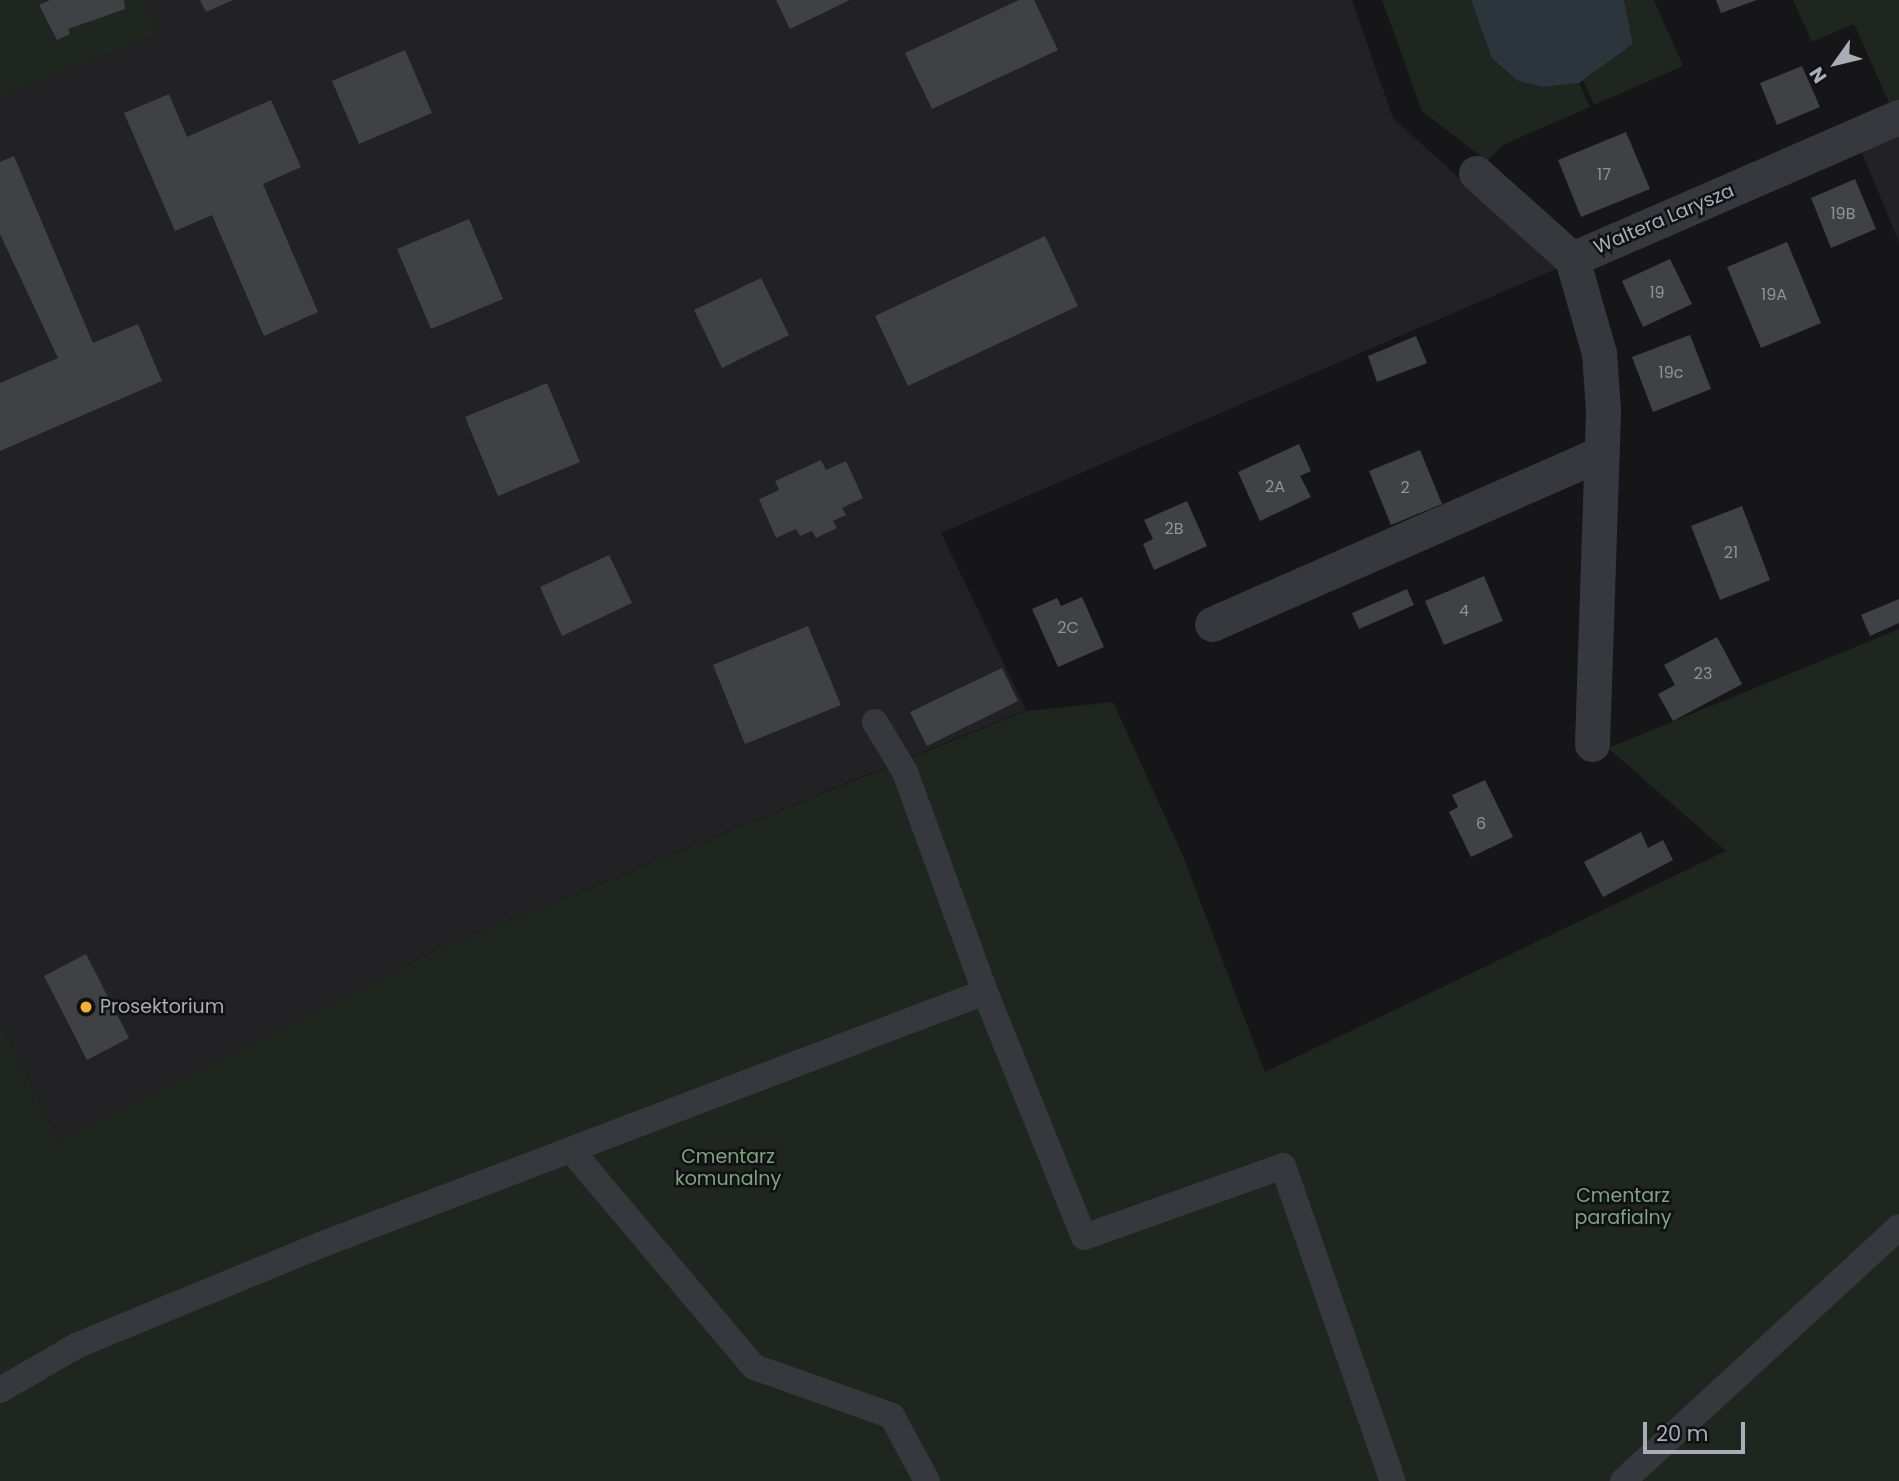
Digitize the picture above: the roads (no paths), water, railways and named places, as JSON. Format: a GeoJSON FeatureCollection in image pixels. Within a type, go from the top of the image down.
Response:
{"type":"FeatureCollection","features":[{"type":"Feature","properties":{"kind":"street","name":"Waltera Larysza"},"geometry":{"type":"LineString","coordinates":[[1592,744],[1601,453],[1598,353],[1572,259],[1899,117]]}},
{"type":"Feature","properties":{"kind":"street"},"geometry":{"type":"LineString","coordinates":[[1476,173],[1572,259]]}},
{"type":"Feature","properties":{"kind":"street"},"geometry":{"type":"LineString","coordinates":[[1212,624],[1601,453]]}},
{"type":"Feature","properties":{"kind":"street"},"geometry":{"type":"LineString","coordinates":[[875,722],[905,772],[985,992],[1084,1237],[1283,1166],[1393,1481]]}},
{"type":"Feature","properties":{"kind":"street"},"geometry":{"type":"LineString","coordinates":[[0,1390],[78,1345],[571,1150],[985,992]]}},
{"type":"Feature","properties":{"kind":"street"},"geometry":{"type":"LineString","coordinates":[[571,1150],[754,1367],[892,1416],[927,1481]]}},
{"type":"Feature","properties":{"kind":"street"},"geometry":{"type":"LineString","coordinates":[[1623,1481],[1899,1227]]}},
{"type":"Feature","properties":{"kind":"place","name":"Prosektorium"},"geometry":{"type":"Point","coordinates":[86,1007]}},
{"type":"Feature","properties":{"kind":"park label","name":"Cmentarz komunalny"},"geometry":{"type":"Point","coordinates":[728,1168]}},
{"type":"Feature","properties":{"kind":"park label","name":"Cmentarz parafialny"},"geometry":{"type":"Point","coordinates":[1623,1207]}}]}
